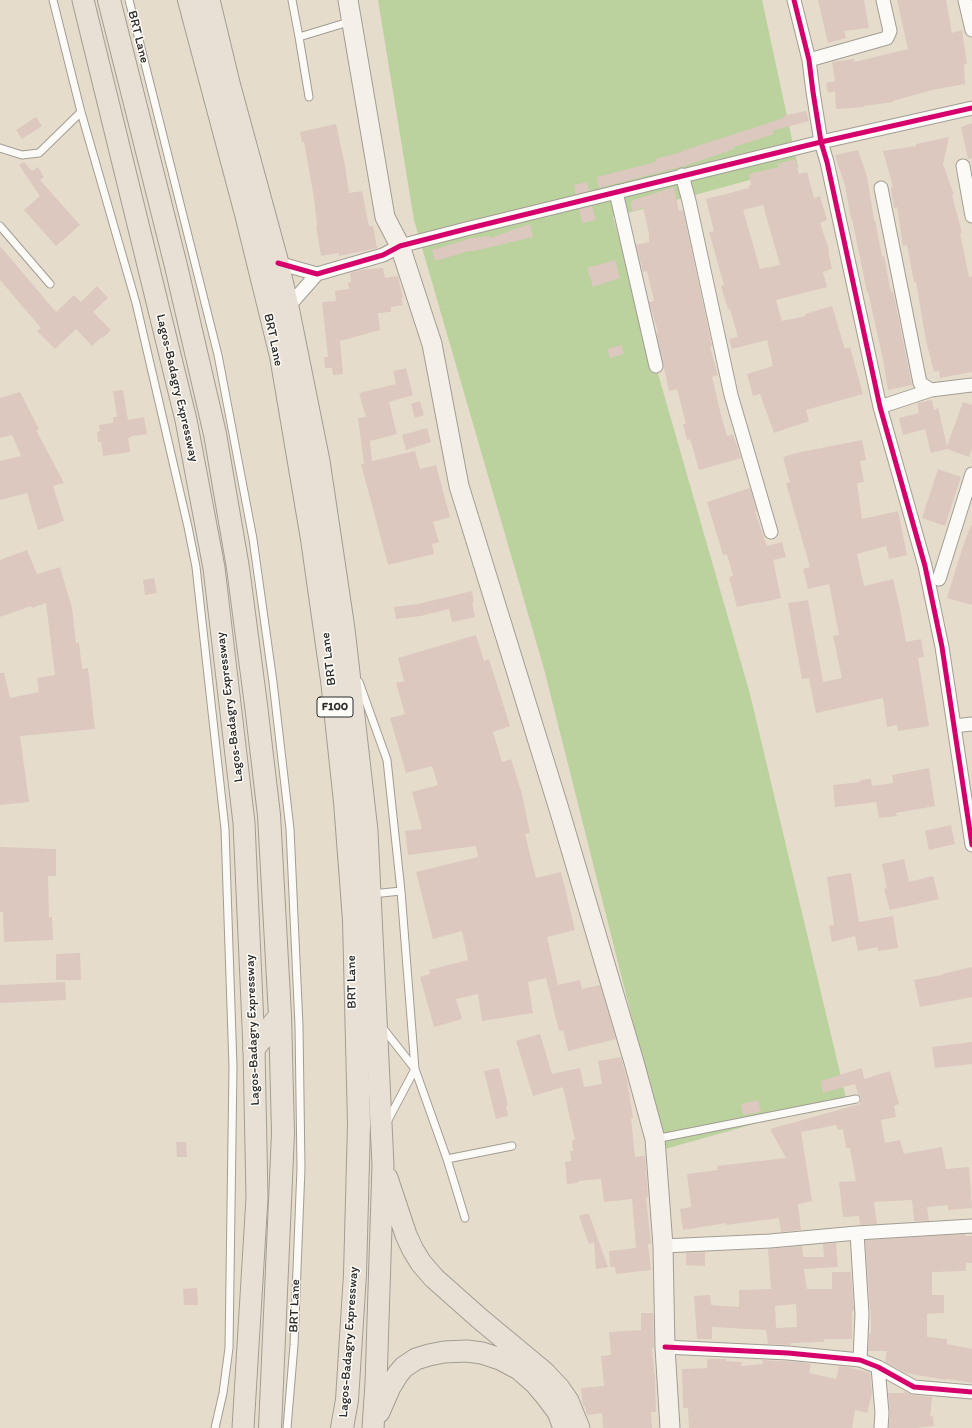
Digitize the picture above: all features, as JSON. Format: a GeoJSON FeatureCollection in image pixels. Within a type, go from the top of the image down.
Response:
{"type":"FeatureCollection","features":[{"type":"Feature","properties":{"kind":"highway","name":"Lagos-Badagry Expressway"},"geometry":{"type":"LineString","coordinates":[[109,0],[176,266],[215,434],[238,568],[269,815],[280,1016],[282,1133],[270,1428]]}},
{"type":"Feature","properties":{"kind":"highway","name":"Lagos-Badagry Expressway"},"geometry":{"type":"LineString","coordinates":[[188,0],[246,214],[281,356],[312,539],[332,680],[346,802],[354,920],[360,1124],[355,1274],[347,1400],[341,1428]]}},
{"type":"Feature","properties":{"kind":"highway"},"geometry":{"type":"LineString","coordinates":[[254,1048],[280,1016]]}},
{"type":"Feature","properties":{"kind":"main road","name":"Lagos-Badagry Expressway"},"geometry":{"type":"LineString","coordinates":[[83,0],[186,420],[214,568],[244,824],[254,1048],[257,1198],[243,1428]]}},
{"type":"Feature","properties":{"kind":"main road","name":"Lagos-Badagry Expressway"},"geometry":{"type":"LineString","coordinates":[[209,0],[278,263],[288,307],[319,461],[346,645],[367,832],[383,1165],[376,1383],[373,1426]]}},
{"type":"Feature","properties":{"kind":"main road"},"geometry":{"type":"LineString","coordinates":[[348,0],[385,217],[400,246],[432,344],[459,486],[561,816],[634,1062],[655,1139],[663,1246],[665,1347],[670,1428]]}},
{"type":"Feature","properties":{"kind":"main road"},"geometry":{"type":"LineString","coordinates":[[358,0],[397,214],[400,246]]}},
{"type":"Feature","properties":{"kind":"main road"},"geometry":{"type":"LineString","coordinates":[[383,1165],[406,1235],[421,1263],[434,1278],[479,1318],[544,1372],[559,1388],[568,1401],[579,1428]]}},
{"type":"Feature","properties":{"kind":"main road"},"geometry":{"type":"LineString","coordinates":[[373,1426],[390,1387],[404,1367],[416,1359],[429,1354],[467,1351],[482,1353],[500,1359],[519,1369],[535,1383],[558,1412],[564,1428]]}},
{"type":"Feature","properties":{"kind":"street"},"geometry":{"type":"LineString","coordinates":[[794,0],[809,60],[821,142],[828,162],[880,407],[925,566],[942,647],[972,845]]}},
{"type":"Feature","properties":{"kind":"street"},"geometry":{"type":"LineString","coordinates":[[809,60],[887,38],[890,31],[883,0]]}},
{"type":"Feature","properties":{"kind":"street"},"geometry":{"type":"LineString","coordinates":[[965,0],[972,30]]}},
{"type":"Feature","properties":{"kind":"street"},"geometry":{"type":"LineString","coordinates":[[278,263],[317,274],[383,255],[400,246],[821,142],[972,108]]}},
{"type":"Feature","properties":{"kind":"street"},"geometry":{"type":"LineString","coordinates":[[963,166],[972,216]]}},
{"type":"Feature","properties":{"kind":"street"},"geometry":{"type":"LineString","coordinates":[[682,176],[689,201],[731,395],[770,532]]}},
{"type":"Feature","properties":{"kind":"street"},"geometry":{"type":"LineString","coordinates":[[881,188],[920,383],[931,390]]}},
{"type":"Feature","properties":{"kind":"street"},"geometry":{"type":"LineString","coordinates":[[616,192],[656,366]]}},
{"type":"Feature","properties":{"kind":"street"},"geometry":{"type":"LineString","coordinates":[[288,307],[317,274]]}},
{"type":"Feature","properties":{"kind":"street"},"geometry":{"type":"LineString","coordinates":[[880,407],[931,390],[972,385]]}},
{"type":"Feature","properties":{"kind":"street"},"geometry":{"type":"LineString","coordinates":[[939,579],[972,474]]}},
{"type":"Feature","properties":{"kind":"street"},"geometry":{"type":"LineString","coordinates":[[954,726],[972,724]]}},
{"type":"Feature","properties":{"kind":"street"},"geometry":{"type":"LineString","coordinates":[[663,1246],[770,1241],[857,1233],[972,1226]]}},
{"type":"Feature","properties":{"kind":"street"},"geometry":{"type":"LineString","coordinates":[[857,1233],[862,1314],[860,1360]]}},
{"type":"Feature","properties":{"kind":"street"},"geometry":{"type":"LineString","coordinates":[[665,1347],[788,1353],[860,1360],[878,1367],[914,1387],[972,1392]]}},
{"type":"Feature","properties":{"kind":"street"},"geometry":{"type":"LineString","coordinates":[[878,1367],[882,1413],[881,1428]]}},
{"type":"Feature","properties":{"kind":"lane"},"geometry":{"type":"LineString","coordinates":[[53,0],[81,112],[136,303],[196,567],[225,829],[233,1067],[229,1348],[223,1393],[215,1428]]}},
{"type":"Feature","properties":{"kind":"lane","name":"BRT Lane"},"geometry":{"type":"LineString","coordinates":[[129,0],[192,246],[218,356],[254,539],[273,682],[290,829],[299,1026],[301,1168],[294,1344],[288,1428]]}},
{"type":"Feature","properties":{"kind":"lane"},"geometry":{"type":"LineString","coordinates":[[292,0],[309,97]]}},
{"type":"Feature","properties":{"kind":"lane"},"geometry":{"type":"LineString","coordinates":[[299,37],[352,20]]}},
{"type":"Feature","properties":{"kind":"lane"},"geometry":{"type":"LineString","coordinates":[[0,148],[22,155],[39,153],[81,112]]}},
{"type":"Feature","properties":{"kind":"lane"},"geometry":{"type":"LineString","coordinates":[[0,226],[50,284]]}},
{"type":"Feature","properties":{"kind":"lane"},"geometry":{"type":"LineString","coordinates":[[346,645],[386,760],[401,891],[415,1069],[447,1159],[465,1218]]}},
{"type":"Feature","properties":{"kind":"lane"},"geometry":{"type":"LineString","coordinates":[[370,894],[401,891]]}},
{"type":"Feature","properties":{"kind":"lane"},"geometry":{"type":"LineString","coordinates":[[376,1019],[415,1069]]}},
{"type":"Feature","properties":{"kind":"lane"},"geometry":{"type":"LineString","coordinates":[[381,1133],[415,1069]]}},
{"type":"Feature","properties":{"kind":"lane"},"geometry":{"type":"LineString","coordinates":[[655,1139],[856,1099]]}},
{"type":"Feature","properties":{"kind":"lane"},"geometry":{"type":"LineString","coordinates":[[447,1159],[512,1146]]}},
{"type":"Feature","properties":{"kind":"green space"},"geometry":{"type":"Polygon","coordinates":[[[378,0],[762,0],[798,167],[613,217],[750,694],[846,1098],[665,1149],[544,669],[414,220],[378,0]]]}},
{"type":"Feature","properties":{"kind":"building"},"geometry":{"type":"Polygon","coordinates":[[[818,0],[864,0],[869,28],[844,31],[846,38],[828,43],[818,0]]]}},
{"type":"Feature","properties":{"kind":"building"},"geometry":{"type":"Polygon","coordinates":[[[897,0],[946,0],[952,33],[962,30],[967,64],[964,64],[965,84],[932,90],[893,102],[864,107],[836,109],[835,91],[828,93],[826,83],[835,81],[832,62],[854,59],[854,62],[908,49],[897,0]]]}},
{"type":"Feature","properties":{"kind":"building"},"geometry":{"type":"Polygon","coordinates":[[[806,111],[809,121],[772,131],[774,134],[734,147],[734,149],[684,166],[599,188],[597,177],[656,162],[655,159],[682,152],[784,118],[783,116],[806,111]]]}},
{"type":"Feature","properties":{"kind":"building"},"geometry":{"type":"Polygon","coordinates":[[[36,117],[42,126],[22,139],[16,130],[36,117]]]}},
{"type":"Feature","properties":{"kind":"building"},"geometry":{"type":"Polygon","coordinates":[[[972,123],[972,158],[968,159],[961,127],[972,123]]]}},
{"type":"Feature","properties":{"kind":"building"},"geometry":{"type":"Polygon","coordinates":[[[336,124],[345,165],[349,193],[362,191],[369,226],[373,226],[377,248],[339,256],[339,253],[321,256],[316,226],[314,198],[304,142],[302,142],[300,132],[336,124]]]}},
{"type":"Feature","properties":{"kind":"building"},"geometry":{"type":"Polygon","coordinates":[[[949,137],[943,164],[954,195],[952,195],[962,233],[960,233],[969,277],[972,276],[972,372],[940,378],[939,371],[934,372],[926,341],[916,282],[914,282],[907,245],[903,246],[897,207],[894,208],[891,188],[893,187],[883,151],[916,146],[916,144],[949,137]]]}},
{"type":"Feature","properties":{"kind":"building"},"geometry":{"type":"Polygon","coordinates":[[[858,150],[867,176],[874,220],[882,256],[884,256],[891,292],[893,291],[912,385],[888,390],[883,359],[867,292],[845,186],[835,155],[858,150]]]}},
{"type":"Feature","properties":{"kind":"building"},"geometry":{"type":"Polygon","coordinates":[[[795,159],[799,174],[807,172],[814,198],[820,196],[827,220],[820,223],[829,250],[832,269],[823,272],[827,287],[776,300],[782,321],[806,316],[805,314],[832,306],[845,349],[850,347],[863,394],[806,410],[809,421],[774,433],[760,394],[753,396],[747,374],[773,366],[767,340],[732,349],[729,339],[738,337],[730,309],[728,309],[721,286],[724,285],[709,232],[714,231],[706,199],[749,188],[749,185],[751,185],[749,174],[779,167],[777,164],[795,159]],[[763,205],[743,210],[760,269],[780,265],[763,205]]]}},
{"type":"Feature","properties":{"kind":"building"},"geometry":{"type":"Polygon","coordinates":[[[24,162],[32,171],[38,167],[44,177],[40,180],[80,225],[56,246],[24,210],[40,196],[19,165],[24,162]]]}},
{"type":"Feature","properties":{"kind":"building"},"geometry":{"type":"Polygon","coordinates":[[[587,182],[589,191],[576,194],[574,185],[587,182]]]}},
{"type":"Feature","properties":{"kind":"building"},"geometry":{"type":"Polygon","coordinates":[[[674,187],[679,211],[683,210],[712,346],[710,347],[718,375],[712,377],[721,415],[727,436],[733,434],[741,458],[699,470],[690,439],[687,440],[683,424],[686,424],[677,389],[669,391],[656,332],[658,332],[649,302],[654,301],[647,271],[643,272],[636,245],[649,242],[649,233],[643,208],[632,211],[631,201],[674,187]]]}},
{"type":"Feature","properties":{"kind":"building"},"geometry":{"type":"Polygon","coordinates":[[[592,206],[596,220],[582,223],[579,209],[592,206]]]}},
{"type":"Feature","properties":{"kind":"building"},"geometry":{"type":"Polygon","coordinates":[[[530,224],[533,237],[469,251],[435,261],[432,250],[466,239],[490,236],[490,238],[530,224]]]}},
{"type":"Feature","properties":{"kind":"building"},"geometry":{"type":"Polygon","coordinates":[[[0,246],[56,312],[74,295],[81,302],[97,286],[108,298],[93,312],[111,330],[92,346],[76,329],[55,349],[37,331],[41,328],[0,280],[0,246]]]}},
{"type":"Feature","properties":{"kind":"building"},"geometry":{"type":"Polygon","coordinates":[[[615,260],[620,278],[593,287],[587,268],[615,260]]]}},
{"type":"Feature","properties":{"kind":"building"},"geometry":{"type":"Polygon","coordinates":[[[383,268],[385,278],[398,276],[403,305],[391,307],[391,312],[378,313],[380,330],[340,341],[343,374],[333,375],[332,368],[325,368],[324,357],[328,357],[322,302],[336,301],[335,291],[349,289],[348,283],[351,282],[350,273],[360,270],[383,268]]]}},
{"type":"Feature","properties":{"kind":"building"},"geometry":{"type":"Polygon","coordinates":[[[621,345],[624,354],[610,358],[607,349],[621,345]]]}},
{"type":"Feature","properties":{"kind":"building"},"geometry":{"type":"Polygon","coordinates":[[[406,368],[413,395],[389,402],[397,434],[370,441],[372,461],[415,451],[420,469],[436,465],[450,517],[433,522],[439,542],[432,544],[434,554],[388,565],[361,464],[364,464],[358,418],[366,417],[359,393],[396,384],[393,371],[406,368]]]}},
{"type":"Feature","properties":{"kind":"building"},"geometry":{"type":"Polygon","coordinates":[[[123,390],[128,420],[144,417],[147,434],[131,436],[128,438],[130,452],[103,456],[101,442],[98,442],[97,432],[100,431],[99,425],[113,423],[113,417],[117,417],[113,391],[123,390]]]}},
{"type":"Feature","properties":{"kind":"building"},"geometry":{"type":"Polygon","coordinates":[[[20,392],[39,429],[36,430],[64,483],[53,486],[64,521],[38,530],[27,493],[0,500],[0,461],[21,456],[12,435],[0,438],[0,398],[20,392]]]}},
{"type":"Feature","properties":{"kind":"building"},"geometry":{"type":"Polygon","coordinates":[[[932,400],[934,410],[938,408],[947,446],[963,402],[972,405],[972,448],[969,457],[947,449],[931,453],[925,429],[903,435],[899,418],[919,413],[917,403],[932,400]]]}},
{"type":"Feature","properties":{"kind":"building"},"geometry":{"type":"Polygon","coordinates":[[[420,401],[424,415],[415,418],[411,404],[420,401]]]}},
{"type":"Feature","properties":{"kind":"building"},"geometry":{"type":"Polygon","coordinates":[[[427,428],[431,442],[406,450],[402,435],[427,428]]]}},
{"type":"Feature","properties":{"kind":"building"},"geometry":{"type":"Polygon","coordinates":[[[862,440],[866,460],[860,461],[864,482],[857,483],[862,519],[898,511],[907,555],[889,559],[886,546],[857,554],[864,586],[893,579],[906,642],[921,639],[924,657],[918,658],[929,726],[898,731],[897,725],[887,727],[883,698],[816,713],[809,678],[802,679],[788,603],[808,600],[823,682],[842,678],[833,636],[839,635],[829,584],[808,589],[803,569],[810,567],[786,483],[790,482],[783,457],[862,440]]]}},
{"type":"Feature","properties":{"kind":"building"},"geometry":{"type":"Polygon","coordinates":[[[938,469],[961,477],[945,526],[922,518],[938,469]]]}},
{"type":"Feature","properties":{"kind":"building"},"geometry":{"type":"Polygon","coordinates":[[[750,488],[757,511],[755,512],[767,546],[782,542],[786,557],[773,560],[781,598],[737,607],[729,577],[733,576],[727,554],[723,555],[707,502],[750,488]]]}},
{"type":"Feature","properties":{"kind":"building"},"geometry":{"type":"Polygon","coordinates":[[[971,525],[972,526],[972,605],[947,598],[971,525]]]}},
{"type":"Feature","properties":{"kind":"building"},"geometry":{"type":"Polygon","coordinates":[[[27,550],[37,574],[60,567],[72,608],[76,643],[79,642],[82,669],[88,668],[95,729],[20,736],[29,802],[0,805],[0,673],[4,673],[10,698],[39,692],[37,678],[55,675],[46,603],[32,608],[31,606],[0,617],[0,560],[27,550]]]}},
{"type":"Feature","properties":{"kind":"building"},"geometry":{"type":"Polygon","coordinates":[[[154,578],[157,593],[145,595],[143,580],[154,578]]]}},
{"type":"Feature","properties":{"kind":"building"},"geometry":{"type":"Polygon","coordinates":[[[472,591],[474,603],[472,603],[475,617],[452,622],[449,609],[421,616],[396,619],[394,607],[418,604],[472,591]]]}},
{"type":"Feature","properties":{"kind":"building"},"geometry":{"type":"Polygon","coordinates":[[[476,635],[484,661],[489,659],[510,726],[493,732],[502,762],[511,759],[522,794],[530,833],[525,834],[536,878],[561,872],[575,930],[547,937],[558,985],[580,980],[582,989],[600,985],[616,1039],[568,1051],[563,1030],[559,1031],[546,978],[528,982],[533,1013],[482,1021],[478,994],[456,999],[462,1019],[434,1027],[420,977],[430,974],[429,970],[468,960],[462,931],[433,939],[416,872],[478,857],[476,846],[408,855],[405,831],[422,829],[412,792],[438,785],[432,766],[406,773],[390,718],[405,714],[396,683],[404,681],[398,658],[476,635]]]}},
{"type":"Feature","properties":{"kind":"building"},"geometry":{"type":"Polygon","coordinates":[[[929,768],[935,806],[896,813],[897,816],[879,818],[876,802],[835,807],[833,785],[860,782],[860,780],[871,779],[872,786],[893,783],[892,775],[929,768]]]}},
{"type":"Feature","properties":{"kind":"building"},"geometry":{"type":"Polygon","coordinates":[[[951,825],[955,844],[929,850],[925,831],[951,825]]]}},
{"type":"Feature","properties":{"kind":"building"},"geometry":{"type":"Polygon","coordinates":[[[0,847],[56,849],[56,876],[48,876],[49,917],[52,917],[53,940],[4,942],[3,912],[0,912],[0,847]]]}},
{"type":"Feature","properties":{"kind":"building"},"geometry":{"type":"Polygon","coordinates":[[[904,859],[909,882],[933,876],[939,899],[890,910],[884,889],[887,888],[882,864],[904,859]]]}},
{"type":"Feature","properties":{"kind":"building"},"geometry":{"type":"Polygon","coordinates":[[[851,873],[859,922],[893,916],[898,948],[878,951],[878,947],[858,951],[855,936],[832,942],[829,926],[834,925],[827,877],[851,873]]]}},
{"type":"Feature","properties":{"kind":"building"},"geometry":{"type":"Polygon","coordinates":[[[80,953],[81,980],[56,980],[56,954],[80,953]]]}},
{"type":"Feature","properties":{"kind":"building"},"geometry":{"type":"Polygon","coordinates":[[[972,967],[972,997],[920,1007],[914,980],[942,975],[972,967]]]}},
{"type":"Feature","properties":{"kind":"building"},"geometry":{"type":"Polygon","coordinates":[[[65,982],[66,1000],[0,1003],[0,985],[65,982]]]}},
{"type":"Feature","properties":{"kind":"building"},"geometry":{"type":"Polygon","coordinates":[[[540,1034],[552,1074],[580,1068],[584,1087],[602,1084],[598,1061],[621,1057],[627,1080],[633,1118],[631,1118],[635,1157],[645,1156],[648,1197],[646,1197],[651,1244],[648,1244],[651,1270],[616,1274],[615,1267],[610,1267],[609,1251],[636,1248],[632,1199],[604,1202],[601,1179],[578,1181],[578,1183],[567,1184],[565,1162],[571,1161],[570,1151],[573,1151],[572,1140],[575,1140],[563,1087],[533,1096],[516,1041],[540,1034]]]}},
{"type":"Feature","properties":{"kind":"building"},"geometry":{"type":"Polygon","coordinates":[[[972,1042],[972,1064],[935,1068],[932,1047],[972,1042]]]}},
{"type":"Feature","properties":{"kind":"building"},"geometry":{"type":"Polygon","coordinates":[[[499,1068],[508,1106],[506,1106],[508,1116],[496,1119],[484,1071],[499,1068]]]}},
{"type":"Feature","properties":{"kind":"building"},"geometry":{"type":"Polygon","coordinates":[[[862,1068],[864,1079],[890,1071],[899,1104],[894,1106],[896,1117],[881,1120],[885,1143],[900,1140],[904,1154],[942,1147],[946,1169],[969,1167],[972,1208],[948,1210],[948,1205],[927,1207],[929,1221],[914,1221],[912,1200],[874,1202],[877,1224],[860,1225],[859,1216],[843,1217],[839,1182],[856,1181],[850,1148],[846,1148],[843,1129],[838,1130],[836,1125],[801,1132],[812,1201],[798,1204],[801,1230],[781,1232],[779,1218],[726,1225],[726,1223],[683,1230],[680,1209],[691,1207],[687,1174],[718,1170],[717,1166],[786,1158],[770,1129],[860,1104],[861,1098],[855,1084],[823,1093],[821,1081],[862,1068]]]}},
{"type":"Feature","properties":{"kind":"building"},"geometry":{"type":"Polygon","coordinates":[[[758,1100],[761,1112],[743,1115],[741,1104],[758,1100]]]}},
{"type":"Feature","properties":{"kind":"building"},"geometry":{"type":"Polygon","coordinates":[[[176,1142],[186,1142],[187,1157],[177,1157],[176,1142]]]}},
{"type":"Feature","properties":{"kind":"building"},"geometry":{"type":"Polygon","coordinates":[[[589,1214],[608,1267],[596,1269],[594,1242],[589,1244],[579,1216],[589,1214]]]}},
{"type":"Feature","properties":{"kind":"building"},"geometry":{"type":"Polygon","coordinates":[[[965,1234],[965,1236],[972,1236],[972,1263],[966,1263],[966,1271],[932,1272],[932,1295],[944,1295],[944,1313],[927,1314],[927,1337],[947,1339],[947,1344],[972,1349],[972,1383],[906,1373],[885,1362],[887,1351],[868,1351],[869,1334],[871,1334],[871,1309],[870,1310],[865,1240],[965,1234]]]}},
{"type":"Feature","properties":{"kind":"building"},"geometry":{"type":"Polygon","coordinates":[[[836,1243],[838,1267],[804,1269],[807,1289],[832,1289],[832,1272],[851,1272],[854,1311],[852,1311],[852,1339],[824,1339],[824,1342],[791,1343],[790,1345],[768,1344],[766,1330],[712,1327],[712,1339],[697,1339],[694,1296],[710,1295],[711,1305],[739,1307],[739,1290],[771,1289],[768,1249],[802,1246],[803,1257],[824,1257],[823,1244],[836,1243]],[[796,1304],[775,1306],[776,1328],[797,1327],[796,1304]]]}},
{"type":"Feature","properties":{"kind":"building"},"geometry":{"type":"Polygon","coordinates":[[[705,1252],[705,1266],[686,1265],[686,1253],[705,1252]]]}},
{"type":"Feature","properties":{"kind":"building"},"geometry":{"type":"Polygon","coordinates":[[[197,1288],[198,1305],[184,1305],[183,1289],[197,1288]]]}},
{"type":"Feature","properties":{"kind":"building"},"geometry":{"type":"Polygon","coordinates":[[[641,1313],[653,1313],[654,1348],[652,1348],[656,1412],[651,1412],[652,1428],[603,1428],[602,1413],[587,1415],[585,1406],[583,1406],[581,1388],[604,1386],[601,1356],[611,1355],[609,1332],[641,1330],[641,1313]]]}},
{"type":"Feature","properties":{"kind":"building"},"geometry":{"type":"Polygon","coordinates":[[[707,1359],[726,1359],[726,1361],[742,1362],[741,1366],[763,1364],[762,1360],[801,1362],[811,1364],[809,1373],[836,1379],[839,1366],[870,1373],[872,1394],[867,1413],[855,1410],[852,1428],[689,1428],[688,1408],[683,1408],[682,1369],[707,1368],[707,1359]]]}},
{"type":"Feature","properties":{"kind":"building"},"geometry":{"type":"Polygon","coordinates":[[[904,1391],[913,1395],[932,1397],[930,1417],[933,1416],[934,1426],[889,1428],[890,1412],[888,1393],[904,1393],[904,1391]]]}},
{"type":"Feature","properties":{"kind":"cycle path"},"geometry":{"type":"LineString","coordinates":[[794,0],[809,60],[821,142],[827,162],[880,407],[925,566],[942,647],[972,845]]}},
{"type":"Feature","properties":{"kind":"cycle path"},"geometry":{"type":"LineString","coordinates":[[278,263],[317,274],[383,255],[400,246],[466,229],[821,142],[972,108]]}},
{"type":"Feature","properties":{"kind":"cycle path"},"geometry":{"type":"LineString","coordinates":[[665,1347],[788,1353],[860,1360],[878,1367],[914,1387],[972,1392]]}}]}
